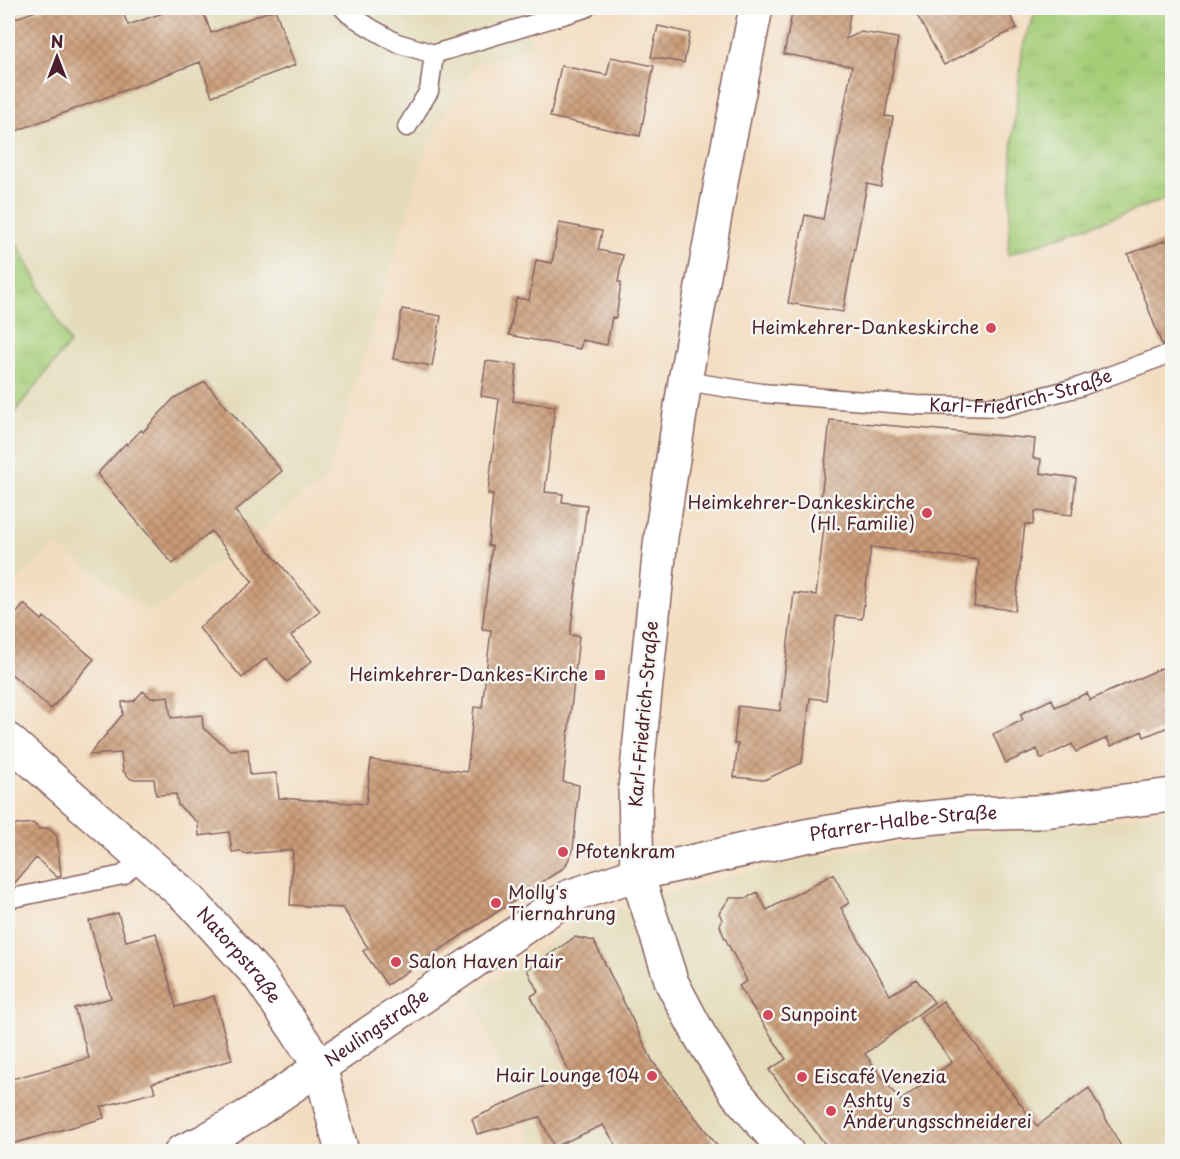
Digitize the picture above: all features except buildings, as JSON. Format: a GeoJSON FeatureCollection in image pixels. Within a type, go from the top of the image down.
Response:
{"type":"FeatureCollection","features":[{"type":"Feature","properties":{"kind":"street","name":"Karl-Friedrich-Straße"},"geometry":{"type":"LineString","coordinates":[[756,8],[724,166],[685,381],[661,537],[635,789],[637,874],[672,983],[700,1036],[737,1094],[787,1152]]}},
{"type":"Feature","properties":{"kind":"street","name":"Natorpstraße"},"geometry":{"type":"LineString","coordinates":[[8,740],[191,902],[259,976],[320,1066],[342,1152]]}},
{"type":"Feature","properties":{"kind":"street","name":"Pfarrer-Halbe-Straße"},"geometry":{"type":"LineString","coordinates":[[637,874],[805,836],[897,821],[968,814],[1036,812],[1173,795]]}},
{"type":"Feature","properties":{"kind":"street","name":"Neulingstraße"},"geometry":{"type":"LineString","coordinates":[[181,1152],[256,1111],[568,897],[637,874]]}},
{"type":"Feature","properties":{"kind":"lane"},"geometry":{"type":"LineString","coordinates":[[343,8],[369,27],[398,43],[434,54],[586,8]]}},
{"type":"Feature","properties":{"kind":"lane"},"geometry":{"type":"LineString","coordinates":[[408,127],[429,91],[434,54]]}},
{"type":"Feature","properties":{"kind":"lane","name":"Karl-Friedrich-Straße"},"geometry":{"type":"LineString","coordinates":[[685,381],[735,390],[916,405],[1002,407],[1079,387],[1173,353]]}},
{"type":"Feature","properties":{"kind":"lane"},"geometry":{"type":"LineString","coordinates":[[8,899],[123,875],[142,857]]}},
{"type":"Feature","properties":{"kind":"shaded area"},"geometry":{"type":"Polygon","coordinates":[[[8,8],[518,8],[534,48],[476,64],[429,141],[327,479],[151,613],[56,545],[8,589],[8,8]]]}},
{"type":"Feature","properties":{"kind":"shaded area"},"geometry":{"type":"Polygon","coordinates":[[[1172,811],[1172,1151],[536,1151],[472,996],[587,916],[716,880],[811,857],[956,835],[1107,821],[1172,811]]]}},
{"type":"Feature","properties":{"kind":"green space"},"geometry":{"type":"Polygon","coordinates":[[[1037,8],[1172,8],[1172,197],[1008,255],[1013,133],[1023,46],[1037,8]]]}},
{"type":"Feature","properties":{"kind":"green space"},"geometry":{"type":"Polygon","coordinates":[[[8,234],[12,234],[70,343],[8,420],[8,234]]]}},
{"type":"Feature","properties":{"kind":"place","name":"Heimkehrer-Dankeskirche"},"geometry":{"type":"Point","coordinates":[991,328]}},
{"type":"Feature","properties":{"kind":"place","name":"Heimkehrer-Dankeskirche (Hl. Familie)"},"geometry":{"type":"Point","coordinates":[927,513]}},
{"type":"Feature","properties":{"kind":"place","name":"Heimkehrer-Dankes-Kirche"},"geometry":{"type":"Point","coordinates":[600,675]}},
{"type":"Feature","properties":{"kind":"place","name":"Pfotenkram"},"geometry":{"type":"Point","coordinates":[563,852]}},
{"type":"Feature","properties":{"kind":"place","name":"Molly's Tiernahrung"},"geometry":{"type":"Point","coordinates":[496,903]}},
{"type":"Feature","properties":{"kind":"place","name":"Salon Haven Hair"},"geometry":{"type":"Point","coordinates":[396,962]}},
{"type":"Feature","properties":{"kind":"place","name":"Sunpoint"},"geometry":{"type":"Point","coordinates":[768,1015]}},
{"type":"Feature","properties":{"kind":"place","name":"Hair Lounge 104"},"geometry":{"type":"Point","coordinates":[652,1076]}},
{"type":"Feature","properties":{"kind":"place","name":"Eiscafé Venezia"},"geometry":{"type":"Point","coordinates":[802,1077]}},
{"type":"Feature","properties":{"kind":"place","name":"Ashty´s Änderungsschneiderei"},"geometry":{"type":"Point","coordinates":[831,1111]}}]}
